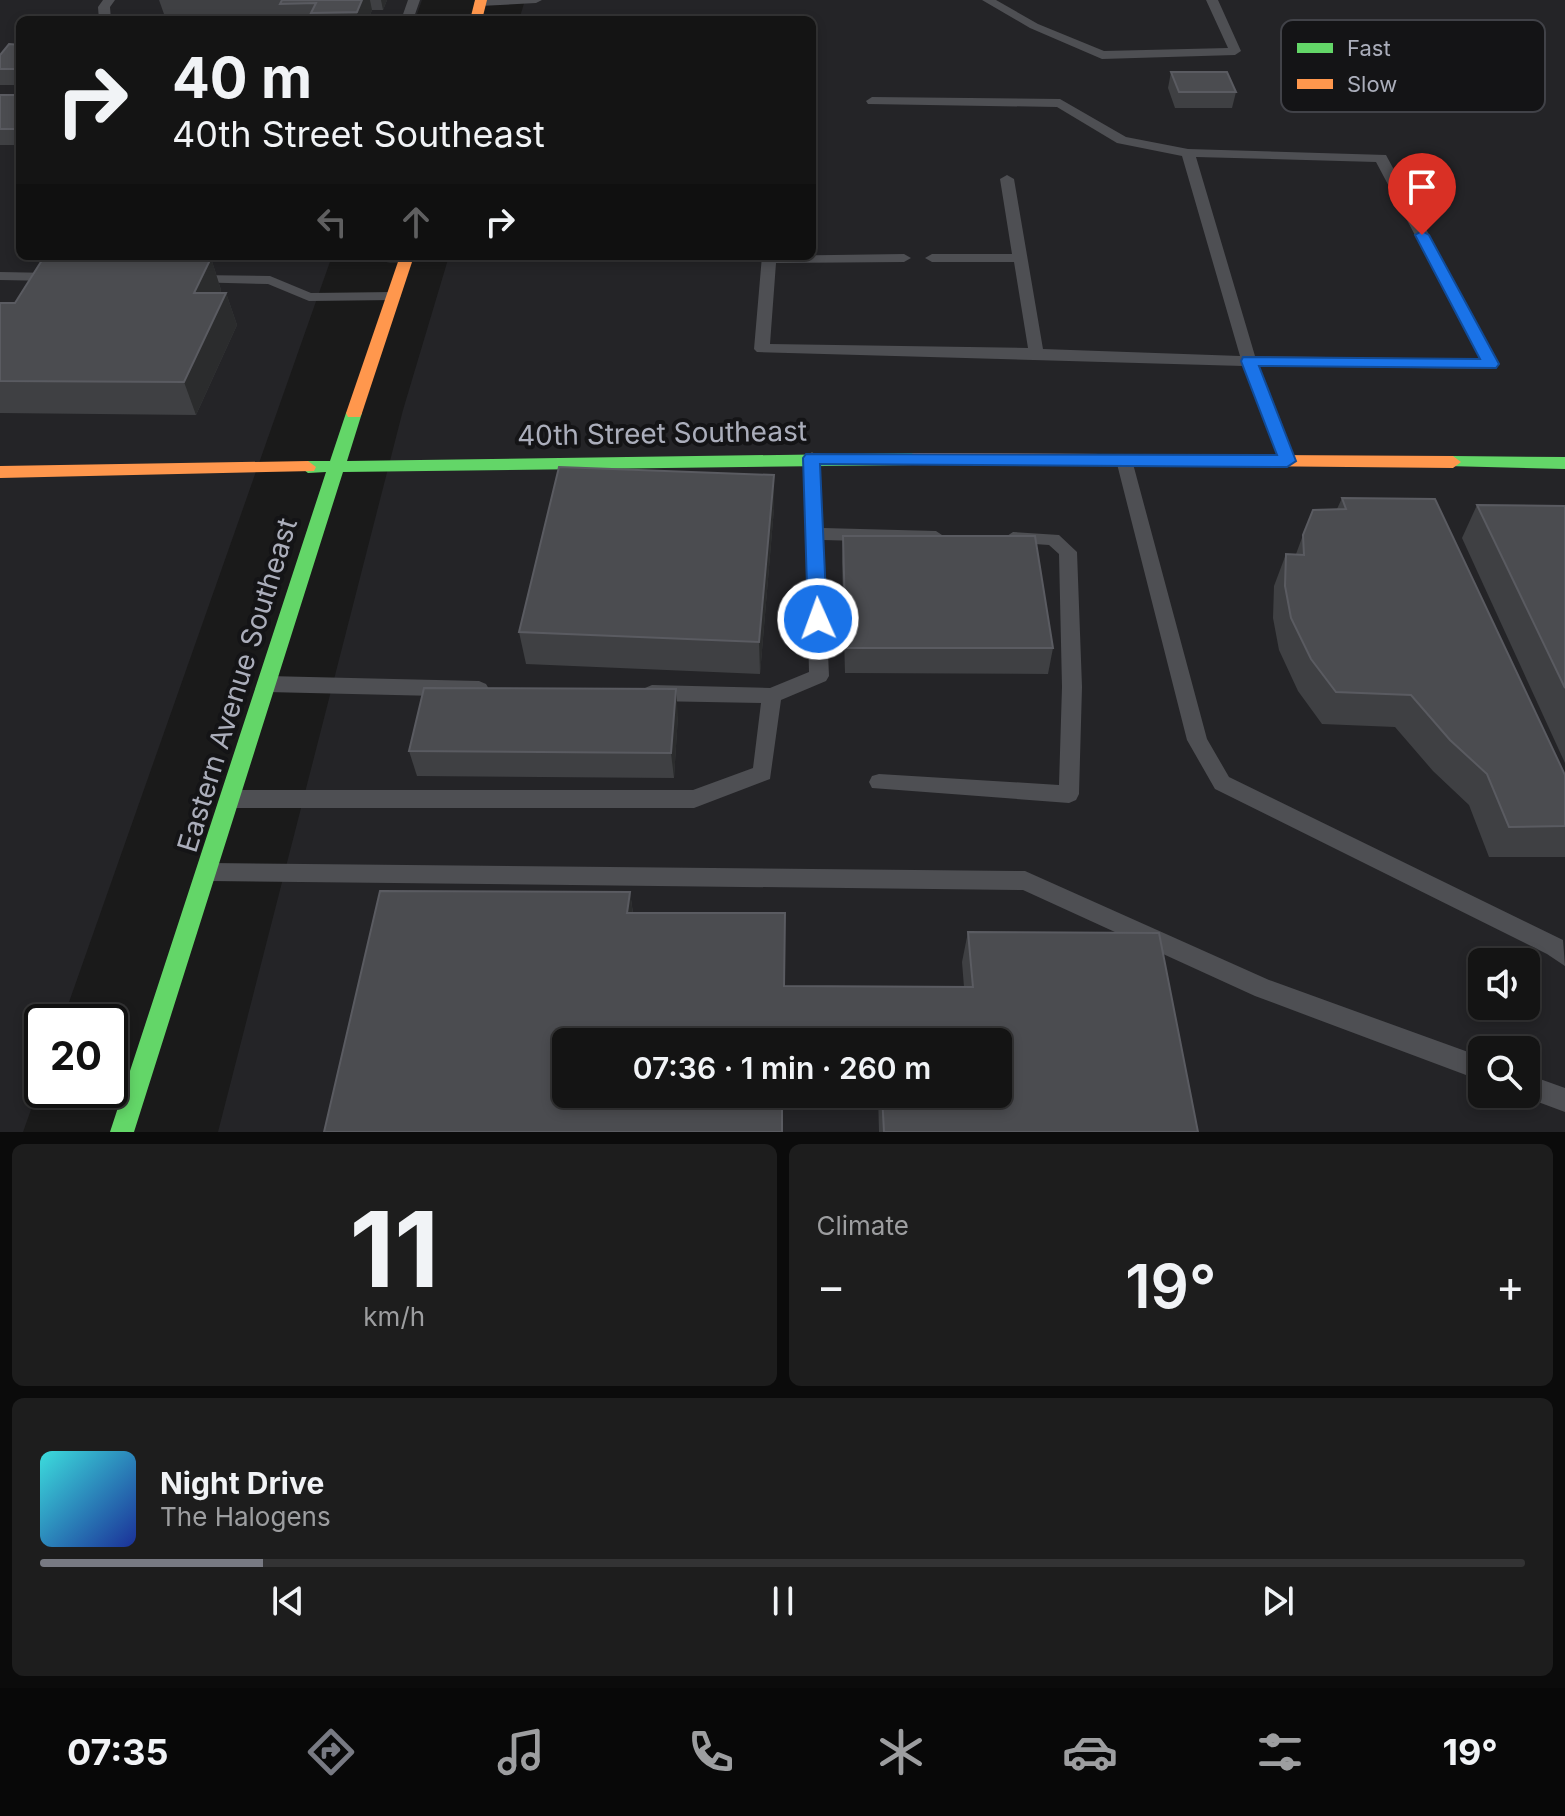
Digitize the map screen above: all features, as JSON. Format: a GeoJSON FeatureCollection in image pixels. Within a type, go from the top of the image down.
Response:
{"type":"FeatureCollection","features":[{"type":"Feature","properties":{"kind":"street","name":"Eastern Avenue Southeast"},"geometry":{"type":"LineString","coordinates":[[122,1132],[208,872],[335,468],[406,260]]}},
{"type":"Feature","properties":{"kind":"street","name":"40th Street Southeast"},"geometry":{"type":"LineString","coordinates":[[0,472],[812,458],[1565,463]]}},
{"type":"Feature","properties":{"kind":"lane"},"geometry":{"type":"LineString","coordinates":[[479,8],[536,0]]}},
{"type":"Feature","properties":{"kind":"lane"},"geometry":{"type":"LineString","coordinates":[[988,0],[1034,26],[1102,55],[1235,51],[1212,0]]}},
{"type":"Feature","properties":{"kind":"lane"},"geometry":{"type":"LineString","coordinates":[[768,260],[762,349],[1491,364],[1381,158],[1188,153],[1122,140],[1060,103],[872,101]]}},
{"type":"Feature","properties":{"kind":"lane"},"geometry":{"type":"LineString","coordinates":[[1188,153],[1249,361],[1287,461]]}},
{"type":"Feature","properties":{"kind":"lane"},"geometry":{"type":"LineString","coordinates":[[1007,179],[1036,353]]}},
{"type":"Feature","properties":{"kind":"lane"},"geometry":{"type":"LineString","coordinates":[[816,257],[904,258]]}},
{"type":"Feature","properties":{"kind":"lane"},"geometry":{"type":"LineString","coordinates":[[932,258],[1020,258]]}},
{"type":"Feature","properties":{"kind":"lane"},"geometry":{"type":"LineString","coordinates":[[0,276],[63,277]]}},
{"type":"Feature","properties":{"kind":"lane"},"geometry":{"type":"LineString","coordinates":[[174,279],[270,280],[309,297],[394,296]]}},
{"type":"Feature","properties":{"kind":"lane"},"geometry":{"type":"LineString","coordinates":[[632,692],[772,696],[819,676],[812,458]]}},
{"type":"Feature","properties":{"kind":"lane"},"geometry":{"type":"LineString","coordinates":[[1124,460],[1197,740],[1222,783],[1555,947],[1565,956]]}},
{"type":"Feature","properties":{"kind":"lane"},"geometry":{"type":"LineString","coordinates":[[815,534],[958,537]]}},
{"type":"Feature","properties":{"kind":"lane"},"geometry":{"type":"LineString","coordinates":[[879,782],[1069,794],[1072,687],[1068,552],[1053,539],[989,538]]}},
{"type":"Feature","properties":{"kind":"lane"},"geometry":{"type":"LineString","coordinates":[[267,684],[493,689]]}},
{"type":"Feature","properties":{"kind":"lane"},"geometry":{"type":"LineString","coordinates":[[229,799],[694,799],[763,773],[772,696]]}},
{"type":"Feature","properties":{"kind":"lane"},"geometry":{"type":"LineString","coordinates":[[208,872],[1025,881],[1263,988],[1468,1064]]}},
{"type":"Feature","properties":{"kind":"lane"},"geometry":{"type":"LineString","coordinates":[[1540,1091],[1565,1100]]}},
{"type":"Feature","properties":{"kind":"shaded area"},"geometry":{"type":"Polygon","coordinates":[[[0,0],[422,0],[416,16],[16,16],[16,260],[331,260],[68,1004],[24,1004],[24,1108],[32,1108],[23,1132],[0,1132],[0,0]]]}},
{"type":"Feature","properties":{"kind":"shaded area"},"geometry":{"type":"Polygon","coordinates":[[[525,0],[1565,0],[1565,1132],[218,1132],[403,410],[448,260],[816,260],[816,16],[520,16],[525,0]]]}},
{"type":"Feature","properties":{"kind":"building"},"geometry":{"type":"Polygon","coordinates":[[[282,0],[362,0],[357,12],[311,13],[316,3],[280,4],[282,0]]]}},
{"type":"Feature","properties":{"kind":"building"},"geometry":{"type":"Polygon","coordinates":[[[9,44],[16,45],[16,69],[0,69],[0,55],[9,44]]]}},
{"type":"Feature","properties":{"kind":"building"},"geometry":{"type":"Polygon","coordinates":[[[1171,72],[1227,72],[1236,92],[1179,92],[1171,72]]]}},
{"type":"Feature","properties":{"kind":"building"},"geometry":{"type":"Polygon","coordinates":[[[0,95],[16,95],[16,129],[0,129],[0,95]]]}},
{"type":"Feature","properties":{"kind":"building"},"geometry":{"type":"Polygon","coordinates":[[[42,260],[210,260],[194,293],[226,293],[184,382],[0,381],[0,303],[15,303],[42,260]]]}},
{"type":"Feature","properties":{"kind":"building"},"geometry":{"type":"Polygon","coordinates":[[[559,467],[774,475],[759,642],[519,632],[559,467]]]}},
{"type":"Feature","properties":{"kind":"building"},"geometry":{"type":"Polygon","coordinates":[[[1342,498],[1435,499],[1565,775],[1565,826],[1509,827],[1487,774],[1450,740],[1411,695],[1336,692],[1311,659],[1291,618],[1285,586],[1286,554],[1304,555],[1303,535],[1313,510],[1346,509],[1342,498]]]}},
{"type":"Feature","properties":{"kind":"building"},"geometry":{"type":"Polygon","coordinates":[[[1477,505],[1565,506],[1565,688],[1477,505]]]}},
{"type":"Feature","properties":{"kind":"building"},"geometry":{"type":"Polygon","coordinates":[[[843,536],[1035,536],[1053,648],[846,648],[843,536]]]}},
{"type":"Feature","properties":{"kind":"building"},"geometry":{"type":"Polygon","coordinates":[[[424,688],[676,689],[671,753],[409,751],[424,688]]]}},
{"type":"Feature","properties":{"kind":"building"},"geometry":{"type":"Polygon","coordinates":[[[380,891],[630,892],[627,913],[785,913],[784,986],[973,987],[968,932],[1159,933],[1198,1132],[884,1132],[883,1108],[1012,1108],[1012,1028],[552,1028],[552,1108],[782,1108],[782,1132],[324,1132],[380,891]]]}},
{"type":"Feature","properties":{"kind":"traffic: fast"},"geometry":{"type":"LineString","coordinates":[[122,1132],[354,413]]}},
{"type":"Feature","properties":{"kind":"traffic: fast"},"geometry":{"type":"LineString","coordinates":[[308,467],[913,459]]}},
{"type":"Feature","properties":{"kind":"traffic: fast"},"geometry":{"type":"LineString","coordinates":[[1453,462],[1565,463]]}},
{"type":"Feature","properties":{"kind":"traffic: slow"},"geometry":{"type":"LineString","coordinates":[[477,16],[481,0]]}},
{"type":"Feature","properties":{"kind":"traffic: slow"},"geometry":{"type":"LineString","coordinates":[[354,413],[406,260]]}},
{"type":"Feature","properties":{"kind":"traffic: slow"},"geometry":{"type":"LineString","coordinates":[[913,459],[1453,462]]}},
{"type":"Feature","properties":{"kind":"traffic: slow"},"geometry":{"type":"LineString","coordinates":[[0,472],[308,467]]}},
{"type":"Feature","properties":{"kind":"route"},"geometry":{"type":"LineString","coordinates":[[818,619],[812,458],[1287,461],[1249,361],[1491,364],[1422,235]]}}]}
